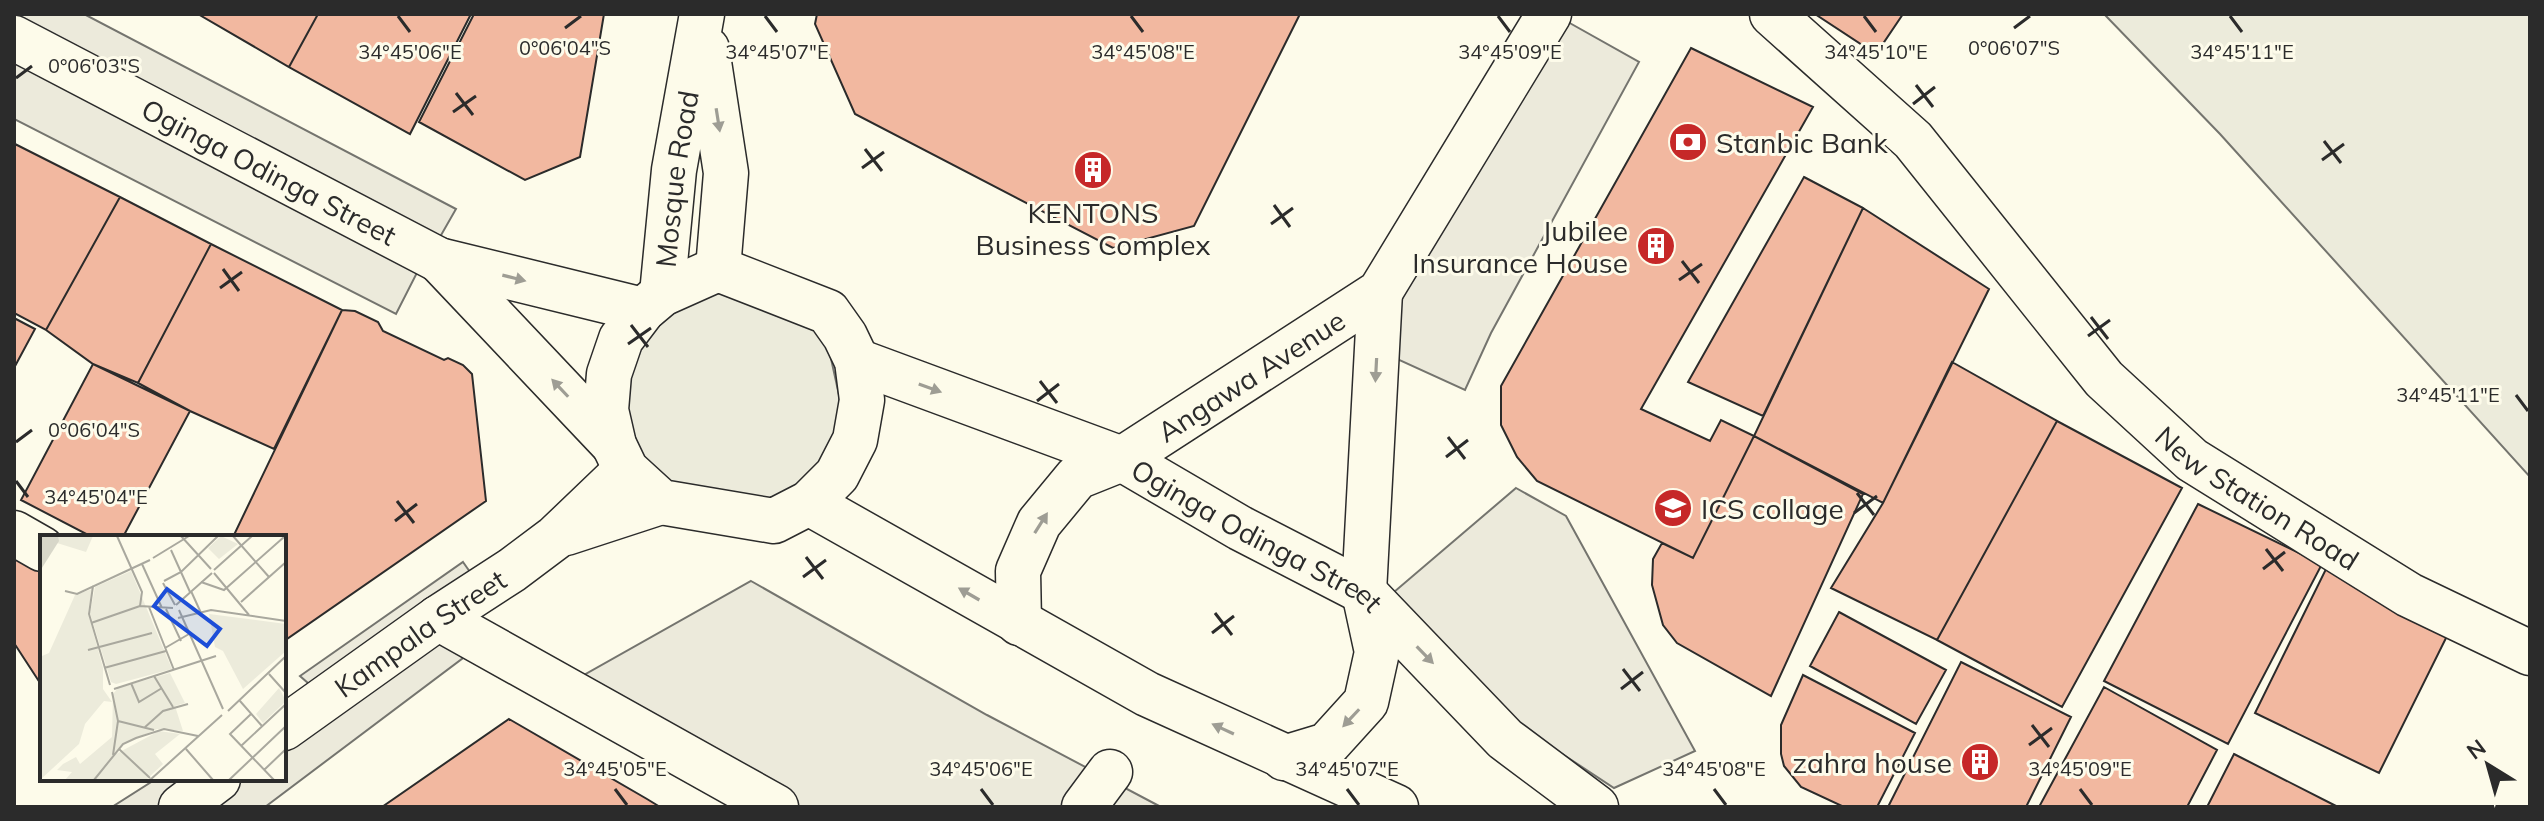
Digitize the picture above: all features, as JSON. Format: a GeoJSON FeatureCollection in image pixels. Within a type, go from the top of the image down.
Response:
{"type":"FeatureCollection","features":[{"type":"Feature","properties":{"kind":"main road","name":"Angawa Avenue"},"geometry":{"type":"LineString","coordinates":[[1019,623],[1018,571],[1039,523],[1077,477],[1122,459],[1380,292],[1549,14]]}},
{"type":"Feature","properties":{"kind":"main road","name":"New Station Road"},"geometry":{"type":"LineString","coordinates":[[1772,14],[1913,140],[2104,379],[2192,460],[2409,595],[2530,653]]}},
{"type":"Feature","properties":{"kind":"main road","name":"Mosque Road"},"geometry":{"type":"LineString","coordinates":[[702,15],[726,173],[718,269]]}},
{"type":"Feature","properties":{"kind":"main road","name":"Mosque Road"},"geometry":{"type":"LineString","coordinates":[[653,302],[702,15]]}},
{"type":"Feature","properties":{"kind":"main road","name":"Oginga Odinga Street"},"geometry":{"type":"LineString","coordinates":[[14,38],[439,260]]}},
{"type":"Feature","properties":{"kind":"main road"},"geometry":{"type":"LineString","coordinates":[[439,260],[653,302]]}},
{"type":"Feature","properties":{"kind":"main road"},"geometry":{"type":"LineString","coordinates":[[439,260],[661,502],[774,521],[809,503],[837,475],[855,440],[862,400],[857,361],[845,336],[828,312],[718,269],[653,302],[621,339],[609,374],[606,410],[620,457]]}},
{"type":"Feature","properties":{"kind":"main road","name":"Angawa Avenue"},"geometry":{"type":"LineString","coordinates":[[1284,758],[1327,745],[1366,702],[1377,652],[1364,592],[1380,292]]}},
{"type":"Feature","properties":{"kind":"main road","name":"Oginga Odinga Street"},"geometry":{"type":"LineString","coordinates":[[857,361],[1122,459],[1240,528],[1364,592],[1505,739],[1596,807]]}},
{"type":"Feature","properties":{"kind":"main road","name":"Kampala Street"},"geometry":{"type":"LineString","coordinates":[[294,706],[438,618],[556,537],[620,457]]}},
{"type":"Feature","properties":{"kind":"main road","name":"Kampala Street"},"geometry":{"type":"LineString","coordinates":[[556,537],[661,502]]}},
{"type":"Feature","properties":{"kind":"main road"},"geometry":{"type":"LineString","coordinates":[[809,503],[1147,694],[1396,807]]}},
{"type":"Feature","properties":{"kind":"main road"},"geometry":{"type":"LineString","coordinates":[[14,533],[40,548]]}},
{"type":"Feature","properties":{"kind":"main road"},"geometry":{"type":"LineString","coordinates":[[438,618],[776,807]]}},
{"type":"Feature","properties":{"kind":"main road"},"geometry":{"type":"LineString","coordinates":[[1084,807],[1110,772]]}},
{"type":"Feature","properties":{"kind":"main road"},"geometry":{"type":"LineString","coordinates":[[181,807],[215,781]]}},
{"type":"Feature","properties":{"kind":"shaded area"},"geometry":{"type":"Polygon","coordinates":[[[14,14],[84,14],[456,209],[432,251],[14,30],[14,14]]]}},
{"type":"Feature","properties":{"kind":"shaded area"},"geometry":{"type":"Polygon","coordinates":[[[2104,14],[2530,14],[2530,477],[2220,134],[2104,14]]]}},
{"type":"Feature","properties":{"kind":"shaded area"},"geometry":{"type":"Polygon","coordinates":[[[1559,17],[1639,62],[1491,333],[1465,390],[1386,354],[1392,297],[1559,17]]]}},
{"type":"Feature","properties":{"kind":"shaded area"},"geometry":{"type":"Polygon","coordinates":[[[14,44],[425,257],[396,314],[14,119],[14,44]]]}},
{"type":"Feature","properties":{"kind":"shaded area"},"geometry":{"type":"Polygon","coordinates":[[[718,284],[816,326],[830,354],[839,395],[840,423],[818,467],[789,496],[717,508],[636,464],[623,405],[640,340],[655,323],[718,284]]]}},
{"type":"Feature","properties":{"kind":"shaded area"},"geometry":{"type":"Polygon","coordinates":[[[1516,488],[1566,516],[1695,751],[1614,788],[1512,721],[1394,592],[1516,488]]]}},
{"type":"Feature","properties":{"kind":"shaded area"},"geometry":{"type":"Polygon","coordinates":[[[463,562],[477,582],[317,691],[300,676],[463,562]]]}},
{"type":"Feature","properties":{"kind":"shaded area"},"geometry":{"type":"Polygon","coordinates":[[[751,581],[987,715],[1161,807],[801,807],[568,684],[751,581]]]}},
{"type":"Feature","properties":{"kind":"shaded area"},"geometry":{"type":"Polygon","coordinates":[[[435,626],[463,658],[265,807],[193,807],[227,781],[286,781],[286,738],[435,626]]]}},
{"type":"Feature","properties":{"kind":"shaded area"},"geometry":{"type":"Polygon","coordinates":[[[153,781],[200,781],[166,807],[112,807],[153,781]]]}},
{"type":"Feature","properties":{"kind":"building"},"geometry":{"type":"Polygon","coordinates":[[[198,14],[318,14],[289,67],[198,14]]]}},
{"type":"Feature","properties":{"kind":"building"},"geometry":{"type":"Polygon","coordinates":[[[318,14],[471,14],[410,134],[289,67],[318,14]]]}},
{"type":"Feature","properties":{"kind":"building"},"geometry":{"type":"Polygon","coordinates":[[[474,14],[604,14],[580,157],[525,180],[419,122],[474,14]]]}},
{"type":"Feature","properties":{"kind":"building","name":"KENTONS Business Complex"},"geometry":{"type":"Polygon","coordinates":[[[817,14],[1300,14],[1194,226],[1113,248],[855,114],[815,24],[817,14]]]}},
{"type":"Feature","properties":{"kind":"building"},"geometry":{"type":"Polygon","coordinates":[[[1815,14],[1903,14],[1876,54],[1815,14]]]}},
{"type":"Feature","properties":{"kind":"building","name":"Jubilee Insurance House"},"geometry":{"type":"Polygon","coordinates":[[[1691,48],[1813,107],[1641,409],[1710,441],[1721,420],[1754,436],[1693,558],[1537,481],[1517,457],[1501,425],[1501,386],[1691,48]]]}},
{"type":"Feature","properties":{"kind":"building"},"geometry":{"type":"Polygon","coordinates":[[[15,144],[120,197],[46,330],[14,313],[15,144]]]}},
{"type":"Feature","properties":{"kind":"building"},"geometry":{"type":"Polygon","coordinates":[[[1804,177],[1863,208],[1763,416],[1688,382],[1804,177]]]}},
{"type":"Feature","properties":{"kind":"building"},"geometry":{"type":"Polygon","coordinates":[[[120,197],[211,244],[138,383],[93,364],[46,330],[120,197]]]}},
{"type":"Feature","properties":{"kind":"building"},"geometry":{"type":"Polygon","coordinates":[[[1863,208],[1989,289],[1883,503],[1754,436],[1863,208]]]}},
{"type":"Feature","properties":{"kind":"building"},"geometry":{"type":"Polygon","coordinates":[[[211,244],[342,310],[274,449],[190,411],[138,383],[211,244]]]}},
{"type":"Feature","properties":{"kind":"building"},"geometry":{"type":"Polygon","coordinates":[[[342,310],[355,311],[378,322],[383,331],[444,360],[448,358],[463,365],[472,374],[486,501],[286,640],[286,535],[234,535],[342,310]]]}},
{"type":"Feature","properties":{"kind":"building"},"geometry":{"type":"Polygon","coordinates":[[[14,318],[35,329],[14,368],[14,318]]]}},
{"type":"Feature","properties":{"kind":"building"},"geometry":{"type":"Polygon","coordinates":[[[1952,362],[2057,421],[1937,640],[1831,588],[1883,503],[1952,362]]]}},
{"type":"Feature","properties":{"kind":"building"},"geometry":{"type":"Polygon","coordinates":[[[93,364],[190,411],[124,535],[88,535],[21,500],[93,364]]]}},
{"type":"Feature","properties":{"kind":"building"},"geometry":{"type":"Polygon","coordinates":[[[2057,421],[2182,488],[2062,707],[1937,640],[2057,421]]]}},
{"type":"Feature","properties":{"kind":"building"},"geometry":{"type":"Polygon","coordinates":[[[1754,436],[1863,494],[1771,696],[1677,643],[1663,625],[1652,585],[1653,559],[1662,543],[1693,558],[1754,436]]]}},
{"type":"Feature","properties":{"kind":"building"},"geometry":{"type":"Polygon","coordinates":[[[2198,504],[2322,564],[2228,744],[2104,681],[2198,504]]]}},
{"type":"Feature","properties":{"kind":"building"},"geometry":{"type":"Polygon","coordinates":[[[14,557],[40,572],[40,683],[14,643],[14,557]]]}},
{"type":"Feature","properties":{"kind":"building"},"geometry":{"type":"Polygon","coordinates":[[[2326,569],[2450,630],[2379,773],[2255,713],[2326,569]]]}},
{"type":"Feature","properties":{"kind":"building"},"geometry":{"type":"Polygon","coordinates":[[[1839,612],[1946,670],[1916,724],[1810,666],[1839,612]]]}},
{"type":"Feature","properties":{"kind":"building","name":"zahra house"},"geometry":{"type":"Polygon","coordinates":[[[1961,662],[2071,717],[2026,807],[1888,807],[1961,662]]]}},
{"type":"Feature","properties":{"kind":"building"},"geometry":{"type":"Polygon","coordinates":[[[1803,675],[1915,733],[1877,807],[1844,807],[1801,787],[1784,766],[1781,725],[1803,675]]]}},
{"type":"Feature","properties":{"kind":"building"},"geometry":{"type":"Polygon","coordinates":[[[2104,687],[2217,750],[2187,807],[2039,807],[2104,687]]]}},
{"type":"Feature","properties":{"kind":"building"},"geometry":{"type":"Polygon","coordinates":[[[509,719],[647,799],[660,807],[382,807],[509,719]]]}},
{"type":"Feature","properties":{"kind":"building"},"geometry":{"type":"Polygon","coordinates":[[[2234,754],[2338,807],[2207,807],[2234,754]]]}},
{"type":"Feature","properties":{"kind":"place","name":"Stanbic Bank"},"geometry":{"type":"Point","coordinates":[1688,142]}},
{"type":"Feature","properties":{"kind":"place","name":"KENTONS Business Complex"},"geometry":{"type":"Point","coordinates":[1093,170]}},
{"type":"Feature","properties":{"kind":"place","name":"Jubilee Insurance House"},"geometry":{"type":"Point","coordinates":[1656,246]}},
{"type":"Feature","properties":{"kind":"place","name":"ICS collage"},"geometry":{"type":"Point","coordinates":[1673,508]}},
{"type":"Feature","properties":{"kind":"place","name":"zahra house"},"geometry":{"type":"Point","coordinates":[1980,762]}}]}
